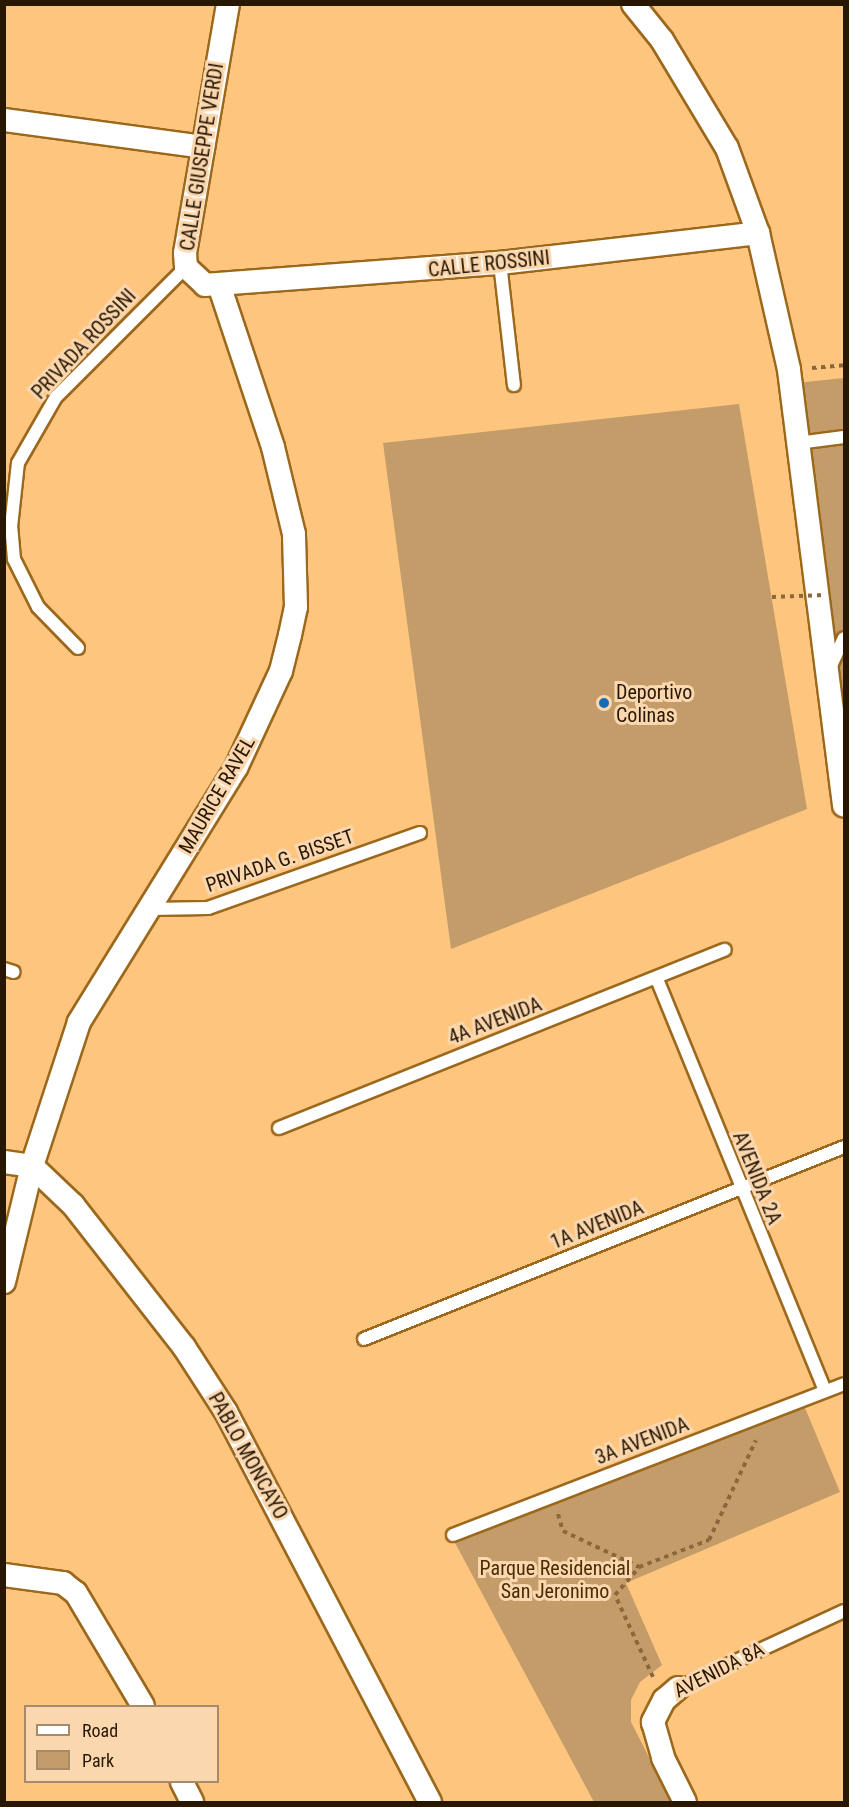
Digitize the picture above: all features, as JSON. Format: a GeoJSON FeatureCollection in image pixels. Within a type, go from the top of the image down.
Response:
{"type":"FeatureCollection","features":[{"type":"Feature","properties":{"kind":"street","name":"CALLE GIUSEPPE VERDI"},"geometry":{"type":"LineString","coordinates":[[220,288],[193,278],[186,267],[203,147],[228,4]]}},
{"type":"Feature","properties":{"kind":"street"},"geometry":{"type":"LineString","coordinates":[[633,4],[662,40],[727,148],[758,233],[789,370],[844,806]]}},
{"type":"Feature","properties":{"kind":"street"},"geometry":{"type":"LineString","coordinates":[[4,120],[203,147]]}},
{"type":"Feature","properties":{"kind":"street","name":"CALLE ROSSINI"},"geometry":{"type":"LineString","coordinates":[[220,288],[500,263],[758,233]]}},
{"type":"Feature","properties":{"kind":"street","name":"MAURICE RAVEL"},"geometry":{"type":"LineString","coordinates":[[4,1282],[32,1166],[79,1022],[150,909],[256,726],[280,670],[296,607],[291,523],[273,447],[220,288]]}},
{"type":"Feature","properties":{"kind":"street"},"geometry":{"type":"LineString","coordinates":[[4,1162],[32,1166]]}},
{"type":"Feature","properties":{"kind":"street","name":"PABLO MONCAYO"},"geometry":{"type":"LineString","coordinates":[[32,1166],[74,1205],[135,1279],[226,1412],[430,1803]]}},
{"type":"Feature","properties":{"kind":"street"},"geometry":{"type":"LineString","coordinates":[[4,1575],[63,1583],[76,1593],[142,1705]]}},
{"type":"Feature","properties":{"kind":"street","name":"AVENIDA 8A"},"geometry":{"type":"LineString","coordinates":[[671,1694],[656,1712],[654,1735],[685,1803]]}},
{"type":"Feature","properties":{"kind":"street"},"geometry":{"type":"LineString","coordinates":[[182,1783],[192,1803]]}},
{"type":"Feature","properties":{"kind":"lane"},"geometry":{"type":"LineString","coordinates":[[500,263],[514,385]]}},
{"type":"Feature","properties":{"kind":"lane","name":"PRIVADA ROSSINI"},"geometry":{"type":"LineString","coordinates":[[78,648],[38,607],[14,559],[11,527],[18,463],[56,397],[186,267]]}},
{"type":"Feature","properties":{"kind":"lane"},"geometry":{"type":"LineString","coordinates":[[798,442],[844,437]]}},
{"type":"Feature","properties":{"kind":"lane"},"geometry":{"type":"LineString","coordinates":[[827,674],[844,638]]}},
{"type":"Feature","properties":{"kind":"lane","name":"PRIVADA G. BISSET"},"geometry":{"type":"LineString","coordinates":[[150,909],[208,908],[420,833]]}},
{"type":"Feature","properties":{"kind":"lane","name":"4A AVENIDA"},"geometry":{"type":"LineString","coordinates":[[279,1128],[725,950]]}},
{"type":"Feature","properties":{"kind":"lane","name":"AVENIDA 2A"},"geometry":{"type":"LineString","coordinates":[[657,979],[740,1188],[825,1391]]}},
{"type":"Feature","properties":{"kind":"lane","name":"1A AVENIDA"},"geometry":{"type":"LineString","coordinates":[[364,1339],[844,1147]]}},
{"type":"Feature","properties":{"kind":"lane","name":"3A AVENIDA"},"geometry":{"type":"LineString","coordinates":[[453,1535],[844,1384]]}},
{"type":"Feature","properties":{"kind":"lane","name":"AVENIDA 8A"},"geometry":{"type":"LineString","coordinates":[[671,1694],[844,1611]]}},
{"type":"Feature","properties":{"kind":"path"},"geometry":{"type":"LineString","coordinates":[[789,370],[844,365]]}},
{"type":"Feature","properties":{"kind":"path"},"geometry":{"type":"LineString","coordinates":[[772,597],[825,595]]}},
{"type":"Feature","properties":{"kind":"path"},"geometry":{"type":"LineString","coordinates":[[671,1694],[615,1595],[639,1567],[709,1540],[770,1412]]}},
{"type":"Feature","properties":{"kind":"path"},"geometry":{"type":"LineString","coordinates":[[552,1497],[563,1530],[639,1567]]}},
{"type":"Feature","properties":{"kind":"green space"},"geometry":{"type":"Polygon","coordinates":[[[844,378],[844,754],[796,383],[844,378]]]}},
{"type":"Feature","properties":{"kind":"green space","name":"Deportivo Colinas"},"geometry":{"type":"Polygon","coordinates":[[[739,404],[807,809],[451,949],[383,443],[739,404]]]}},
{"type":"Feature","properties":{"kind":"green space","name":"Parque Residencial San Jeronimo"},"geometry":{"type":"Polygon","coordinates":[[[803,1403],[840,1492],[626,1583],[662,1665],[640,1682],[631,1700],[631,1722],[672,1802],[594,1802],[454,1541],[803,1403]]]}},
{"type":"Feature","properties":{"kind":"place","name":"Deportivo Colinas"},"geometry":{"type":"Point","coordinates":[604,703]}}]}
